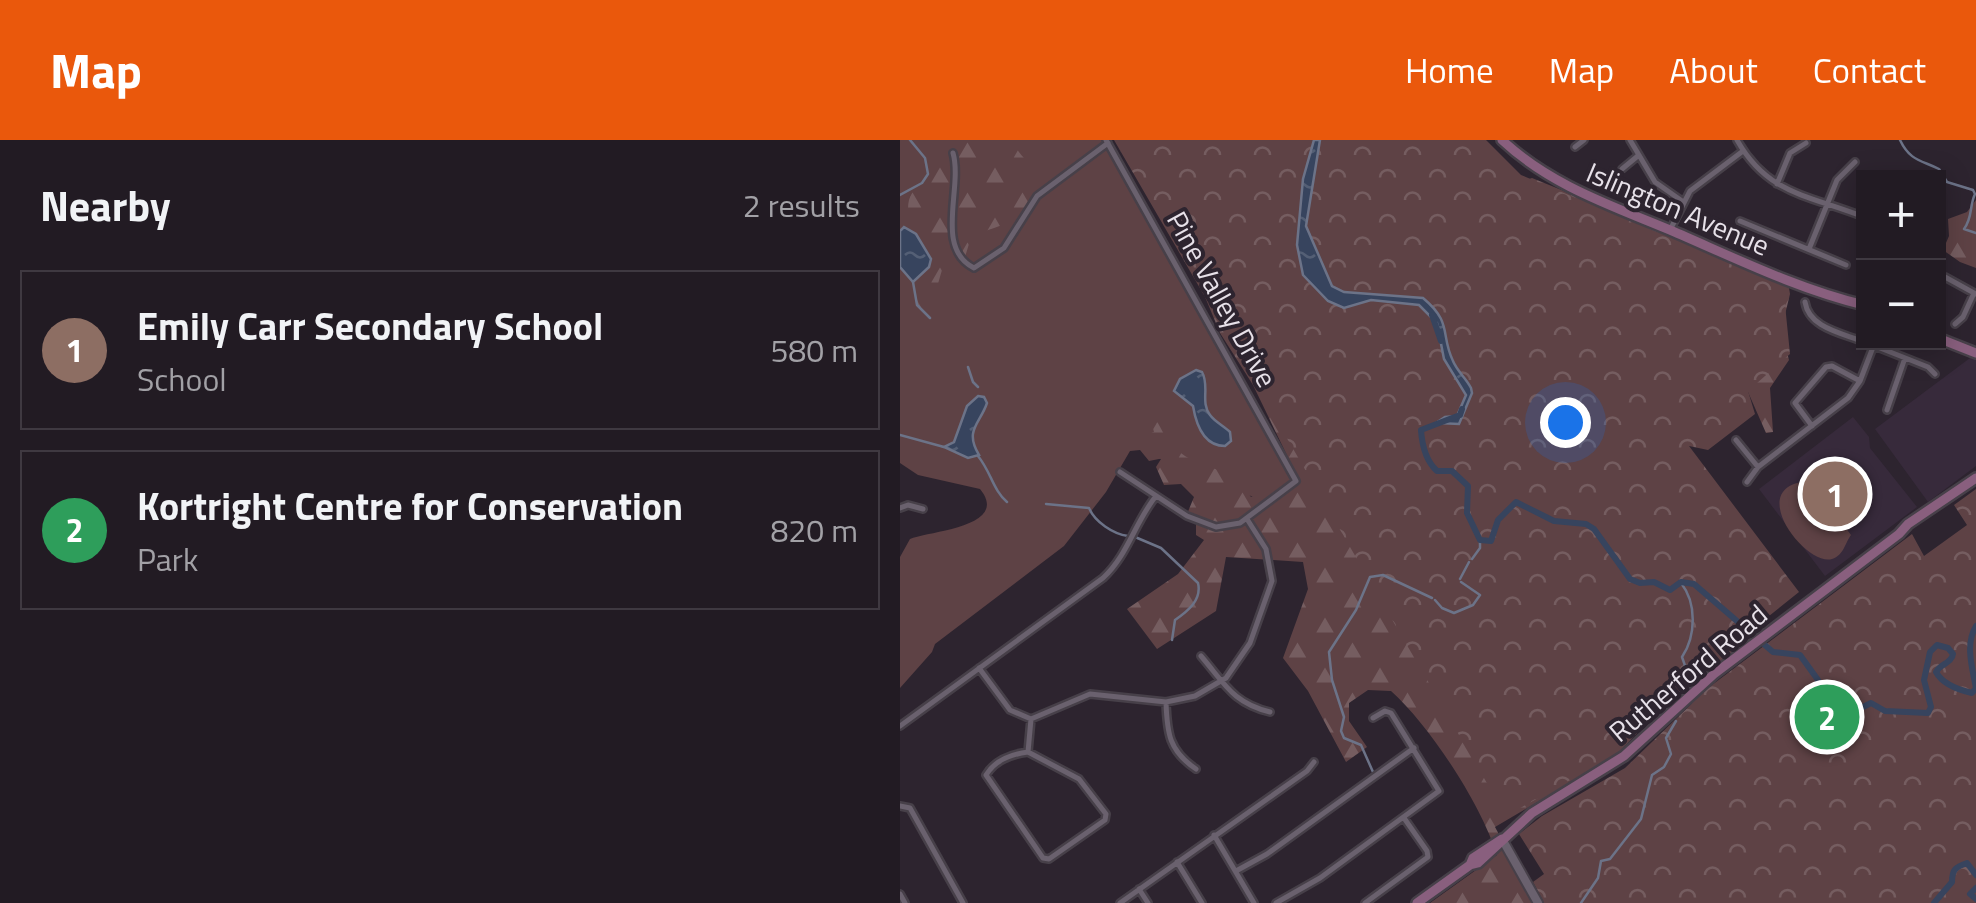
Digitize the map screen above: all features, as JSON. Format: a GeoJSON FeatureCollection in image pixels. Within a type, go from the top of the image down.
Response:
{"type":"FeatureCollection","features":[{"type":"Feature","properties":{"kind":"main road","name":"Islington Avenue"},"geometry":{"type":"LineString","coordinates":[[1502,140],[1558,183],[1856,305]]}},
{"type":"Feature","properties":{"kind":"main road"},"geometry":{"type":"LineString","coordinates":[[1946,341],[1976,352]]}},
{"type":"Feature","properties":{"kind":"main road","name":"Rutherford Road"},"geometry":{"type":"LineString","coordinates":[[1418,903],[1478,863],[1543,806],[1624,756],[1714,674],[1908,524],[1976,478]]}},
{"type":"Feature","properties":{"kind":"street"},"geometry":{"type":"LineString","coordinates":[[1575,147],[1584,140]]}},
{"type":"Feature","properties":{"kind":"street"},"geometry":{"type":"LineString","coordinates":[[1630,140],[1655,182],[1682,200]]}},
{"type":"Feature","properties":{"kind":"street"},"geometry":{"type":"LineString","coordinates":[[1737,140],[1760,174],[1856,214]]}},
{"type":"Feature","properties":{"kind":"street"},"geometry":{"type":"LineString","coordinates":[[952,153],[957,171],[952,238],[961,257],[974,268],[1004,248],[1038,196],[1107,142]]}},
{"type":"Feature","properties":{"kind":"street","name":"Pine Valley Drive"},"geometry":{"type":"LineString","coordinates":[[1107,142],[1296,481],[1247,519]]}},
{"type":"Feature","properties":{"kind":"street"},"geometry":{"type":"LineString","coordinates":[[1777,184],[1790,154],[1806,142]]}},
{"type":"Feature","properties":{"kind":"street"},"geometry":{"type":"LineString","coordinates":[[1670,230],[1691,189],[1743,151]]}},
{"type":"Feature","properties":{"kind":"street"},"geometry":{"type":"LineString","coordinates":[[1622,169],[1639,155]]}},
{"type":"Feature","properties":{"kind":"street"},"geometry":{"type":"LineString","coordinates":[[1810,249],[1836,180],[1854,162]]}},
{"type":"Feature","properties":{"kind":"street"},"geometry":{"type":"LineString","coordinates":[[1740,220],[1846,265]]}},
{"type":"Feature","properties":{"kind":"street"},"geometry":{"type":"LineString","coordinates":[[1946,278],[1975,294],[1963,317],[1954,324]]}},
{"type":"Feature","properties":{"kind":"street"},"geometry":{"type":"LineString","coordinates":[[1804,302],[1816,322],[1856,339]]}},
{"type":"Feature","properties":{"kind":"street"},"geometry":{"type":"LineString","coordinates":[[1747,482],[1758,468],[1848,398],[1872,350]]}},
{"type":"Feature","properties":{"kind":"street"},"geometry":{"type":"LineString","coordinates":[[1887,350],[1928,367],[1935,374]]}},
{"type":"Feature","properties":{"kind":"street"},"geometry":{"type":"LineString","coordinates":[[1887,410],[1905,358]]}},
{"type":"Feature","properties":{"kind":"street"},"geometry":{"type":"LineString","coordinates":[[1812,426],[1794,402],[1826,366],[1860,380]]}},
{"type":"Feature","properties":{"kind":"street"},"geometry":{"type":"LineString","coordinates":[[1736,440],[1758,468]]}},
{"type":"Feature","properties":{"kind":"street"},"geometry":{"type":"LineString","coordinates":[[979,668],[1010,710],[1031,718],[1090,694],[1166,702],[1195,696],[1222,681],[1244,657],[1272,581],[1266,549],[1247,519],[1230,526],[1206,525],[1120,472]]}},
{"type":"Feature","properties":{"kind":"street"},"geometry":{"type":"LineString","coordinates":[[900,726],[1110,571],[1156,496]]}},
{"type":"Feature","properties":{"kind":"street"},"geometry":{"type":"LineString","coordinates":[[900,508],[923,508]]}},
{"type":"Feature","properties":{"kind":"street"},"geometry":{"type":"LineString","coordinates":[[1201,656],[1241,702],[1270,712]]}},
{"type":"Feature","properties":{"kind":"street"},"geometry":{"type":"LineString","coordinates":[[1166,702],[1170,743],[1196,769]]}},
{"type":"Feature","properties":{"kind":"street"},"geometry":{"type":"LineString","coordinates":[[1276,903],[1320,878],[1439,792],[1388,711],[1373,718]]}},
{"type":"Feature","properties":{"kind":"street"},"geometry":{"type":"LineString","coordinates":[[1028,752],[1031,718]]}},
{"type":"Feature","properties":{"kind":"street"},"geometry":{"type":"LineString","coordinates":[[1236,871],[1266,854],[1414,748]]}},
{"type":"Feature","properties":{"kind":"street"},"geometry":{"type":"LineString","coordinates":[[1028,752],[1080,779],[1106,814],[1105,820],[1050,859],[1043,858],[986,775],[1010,755],[1028,752]]}},
{"type":"Feature","properties":{"kind":"street"},"geometry":{"type":"LineString","coordinates":[[1120,903],[1314,762]]}},
{"type":"Feature","properties":{"kind":"street"},"geometry":{"type":"LineString","coordinates":[[900,806],[910,808],[963,903]]}},
{"type":"Feature","properties":{"kind":"street"},"geometry":{"type":"LineString","coordinates":[[1365,903],[1428,857],[1404,818]]}},
{"type":"Feature","properties":{"kind":"street"},"geometry":{"type":"LineString","coordinates":[[1214,835],[1254,903]]}},
{"type":"Feature","properties":{"kind":"street"},"geometry":{"type":"LineString","coordinates":[[1502,839],[1538,903]]}},
{"type":"Feature","properties":{"kind":"street"},"geometry":{"type":"LineString","coordinates":[[1177,862],[1202,903]]}},
{"type":"Feature","properties":{"kind":"street"},"geometry":{"type":"LineString","coordinates":[[1139,890],[1148,903]]}},
{"type":"Feature","properties":{"kind":"street"},"geometry":{"type":"LineString","coordinates":[[900,894],[905,903]]}},
{"type":"Feature","properties":{"kind":"shaded area"},"geometry":{"type":"Polygon","coordinates":[[[1970,358],[1976,360],[1976,466],[1928,502],[1875,429],[1970,358]]]}},
{"type":"Feature","properties":{"kind":"shaded area"},"geometry":{"type":"Polygon","coordinates":[[[1853,417],[1869,437],[1870,448],[1917,507],[1825,576],[1759,489],[1853,417]]]}},
{"type":"Feature","properties":{"kind":"green space"},"geometry":{"type":"Polygon","coordinates":[[[900,140],[1103,140],[1293,466],[1292,480],[1260,500],[1164,458],[1149,461],[1140,450],[1130,451],[1106,492],[1064,546],[935,644],[900,688],[900,557],[910,539],[964,525],[985,512],[987,502],[980,489],[918,475],[900,463],[900,140]]]}},
{"type":"Feature","properties":{"kind":"green space"},"geometry":{"type":"Polygon","coordinates":[[[915,140],[1013,140],[1039,179],[1040,191],[1028,210],[1006,224],[972,234],[965,257],[956,264],[944,263],[933,301],[951,302],[952,307],[930,318],[917,305],[913,282],[929,267],[931,259],[909,218],[912,192],[930,174],[928,161],[915,140]]]}},
{"type":"Feature","properties":{"kind":"green space"},"geometry":{"type":"Polygon","coordinates":[[[1114,140],[1486,140],[1521,175],[1783,285],[1790,354],[1748,391],[1755,414],[1708,450],[1689,446],[1799,592],[1709,664],[1613,756],[1506,816],[1114,140]]]}},
{"type":"Feature","properties":{"kind":"green space"},"geometry":{"type":"Polygon","coordinates":[[[1532,178],[1788,282],[1790,294],[1781,331],[1789,360],[1770,388],[1773,432],[1766,433],[1748,392],[1674,447],[1746,645],[1744,652],[1719,669],[1693,707],[1688,693],[1678,691],[1613,758],[1495,827],[1536,903],[1430,903],[1497,855],[1453,767],[1422,724],[1391,691],[1368,690],[1349,703],[1349,721],[1367,747],[1346,762],[1308,691],[1283,658],[1308,589],[1303,562],[1226,557],[1216,611],[1157,649],[1127,609],[1178,574],[1204,540],[1196,535],[1196,522],[1187,514],[1194,497],[1181,484],[1164,485],[1156,467],[1161,459],[1153,457],[1139,437],[1154,432],[1149,414],[1168,440],[1189,459],[1234,473],[1251,497],[1297,476],[1253,385],[1220,333],[1203,292],[1532,178]]]}},
{"type":"Feature","properties":{"kind":"green space"},"geometry":{"type":"Polygon","coordinates":[[[1976,200],[1976,268],[1946,252],[1948,219],[1967,212],[1976,200]]]}},
{"type":"Feature","properties":{"kind":"green space"},"geometry":{"type":"Polygon","coordinates":[[[1802,482],[1814,485],[1851,535],[1842,552],[1832,559],[1809,552],[1797,541],[1781,512],[1780,499],[1786,488],[1802,482]]]}},
{"type":"Feature","properties":{"kind":"green space"},"geometry":{"type":"Polygon","coordinates":[[[1976,489],[1976,903],[1544,903],[1533,882],[1544,874],[1519,834],[1542,816],[1625,768],[1708,688],[1912,534],[1924,556],[1967,525],[1954,505],[1976,489]]]}},
{"type":"Feature","properties":{"kind":"water"},"geometry":{"type":"Polygon","coordinates":[[[1314,140],[1320,140],[1306,226],[1332,286],[1344,292],[1423,298],[1432,307],[1442,322],[1455,365],[1471,388],[1459,424],[1436,423],[1457,416],[1466,395],[1444,359],[1437,323],[1419,305],[1371,300],[1344,308],[1328,301],[1303,275],[1297,245],[1303,179],[1314,140]]]}},
{"type":"Feature","properties":{"kind":"water"},"geometry":{"type":"Polygon","coordinates":[[[904,227],[916,234],[931,259],[929,267],[913,282],[900,267],[900,231],[904,227]]]}},
{"type":"Feature","properties":{"kind":"water"},"geometry":{"type":"Polygon","coordinates":[[[1196,370],[1204,377],[1207,410],[1230,432],[1231,441],[1225,446],[1206,438],[1193,406],[1174,391],[1180,379],[1196,370]]]}},
{"type":"Feature","properties":{"kind":"water"},"geometry":{"type":"Polygon","coordinates":[[[978,396],[987,403],[973,433],[979,455],[968,458],[944,447],[954,442],[967,406],[978,396]]]}},
{"type":"Feature","properties":{"kind":"waterway"},"geometry":{"type":"LineString","coordinates":[[900,195],[922,183],[928,174],[925,158],[910,140]]}},
{"type":"Feature","properties":{"kind":"waterway"},"geometry":{"type":"LineString","coordinates":[[1900,140],[1912,156],[1939,169],[1947,182],[1973,190],[1964,229],[1976,233]]}},
{"type":"Feature","properties":{"kind":"waterway"},"geometry":{"type":"LineString","coordinates":[[913,282],[917,305],[930,318]]}},
{"type":"Feature","properties":{"kind":"waterway"},"geometry":{"type":"LineString","coordinates":[[1432,315],[1441,341]]}},
{"type":"Feature","properties":{"kind":"waterway"},"geometry":{"type":"LineString","coordinates":[[968,367],[978,387]]}},
{"type":"Feature","properties":{"kind":"waterway"},"geometry":{"type":"LineString","coordinates":[[1462,409],[1460,415],[1421,430],[1433,467],[1437,471],[1452,471],[1468,486],[1467,513],[1480,540],[1491,541],[1498,520],[1516,502],[1554,521],[1586,524],[1594,529],[1630,579],[1654,582],[1670,590],[1681,582],[1694,584],[1773,652],[1800,655],[1818,680],[1817,690],[1825,709],[1859,709],[1871,703],[1885,711],[1928,713],[1931,707],[1924,680],[1930,652],[1937,645],[1953,654],[1936,672],[1939,677],[1972,693],[1976,688],[1970,648],[1976,626]]}},
{"type":"Feature","properties":{"kind":"waterway"},"geometry":{"type":"LineString","coordinates":[[900,435],[944,447]]}},
{"type":"Feature","properties":{"kind":"waterway"},"geometry":{"type":"LineString","coordinates":[[978,456],[1007,502]]}},
{"type":"Feature","properties":{"kind":"waterway"},"geometry":{"type":"LineString","coordinates":[[1046,504],[1089,508],[1105,527],[1128,536]]}},
{"type":"Feature","properties":{"kind":"waterway"},"geometry":{"type":"LineString","coordinates":[[1135,537],[1161,548],[1198,583],[1196,600],[1175,620],[1172,640]]}},
{"type":"Feature","properties":{"kind":"waterway"},"geometry":{"type":"LineString","coordinates":[[1472,559],[1480,548],[1480,540]]}},
{"type":"Feature","properties":{"kind":"waterway"},"geometry":{"type":"LineString","coordinates":[[1460,579],[1469,562]]}},
{"type":"Feature","properties":{"kind":"waterway"},"geometry":{"type":"LineString","coordinates":[[1373,772],[1361,745],[1344,738],[1341,731],[1344,717],[1332,680],[1329,652],[1356,610],[1370,577],[1383,575],[1432,598]]}},
{"type":"Feature","properties":{"kind":"waterway"},"geometry":{"type":"LineString","coordinates":[[1435,600],[1454,613],[1473,605],[1480,595],[1461,582]]}},
{"type":"Feature","properties":{"kind":"waterway"},"geometry":{"type":"LineString","coordinates":[[1681,583],[1690,600],[1693,620],[1682,657],[1690,680]]}},
{"type":"Feature","properties":{"kind":"waterway"},"geometry":{"type":"LineString","coordinates":[[1581,903],[1598,878],[1601,861],[1610,859],[1641,819],[1652,775],[1664,767],[1671,754],[1666,738],[1676,721]]}},
{"type":"Feature","properties":{"kind":"waterway"},"geometry":{"type":"LineString","coordinates":[[1934,903],[1952,882],[1957,867],[1967,863],[1976,875]]}},
{"type":"Feature","properties":{"kind":"waterway"},"geometry":{"type":"LineString","coordinates":[[1976,888],[1970,894],[1976,899]]}},
{"type":"Feature","properties":{"kind":"place","name":"Emily Carr Secondary School"},"geometry":{"type":"Point","coordinates":[1835,494]}},
{"type":"Feature","properties":{"kind":"place","name":"Kortright Centre for Conservation"},"geometry":{"type":"Point","coordinates":[1827,717]}}]}
